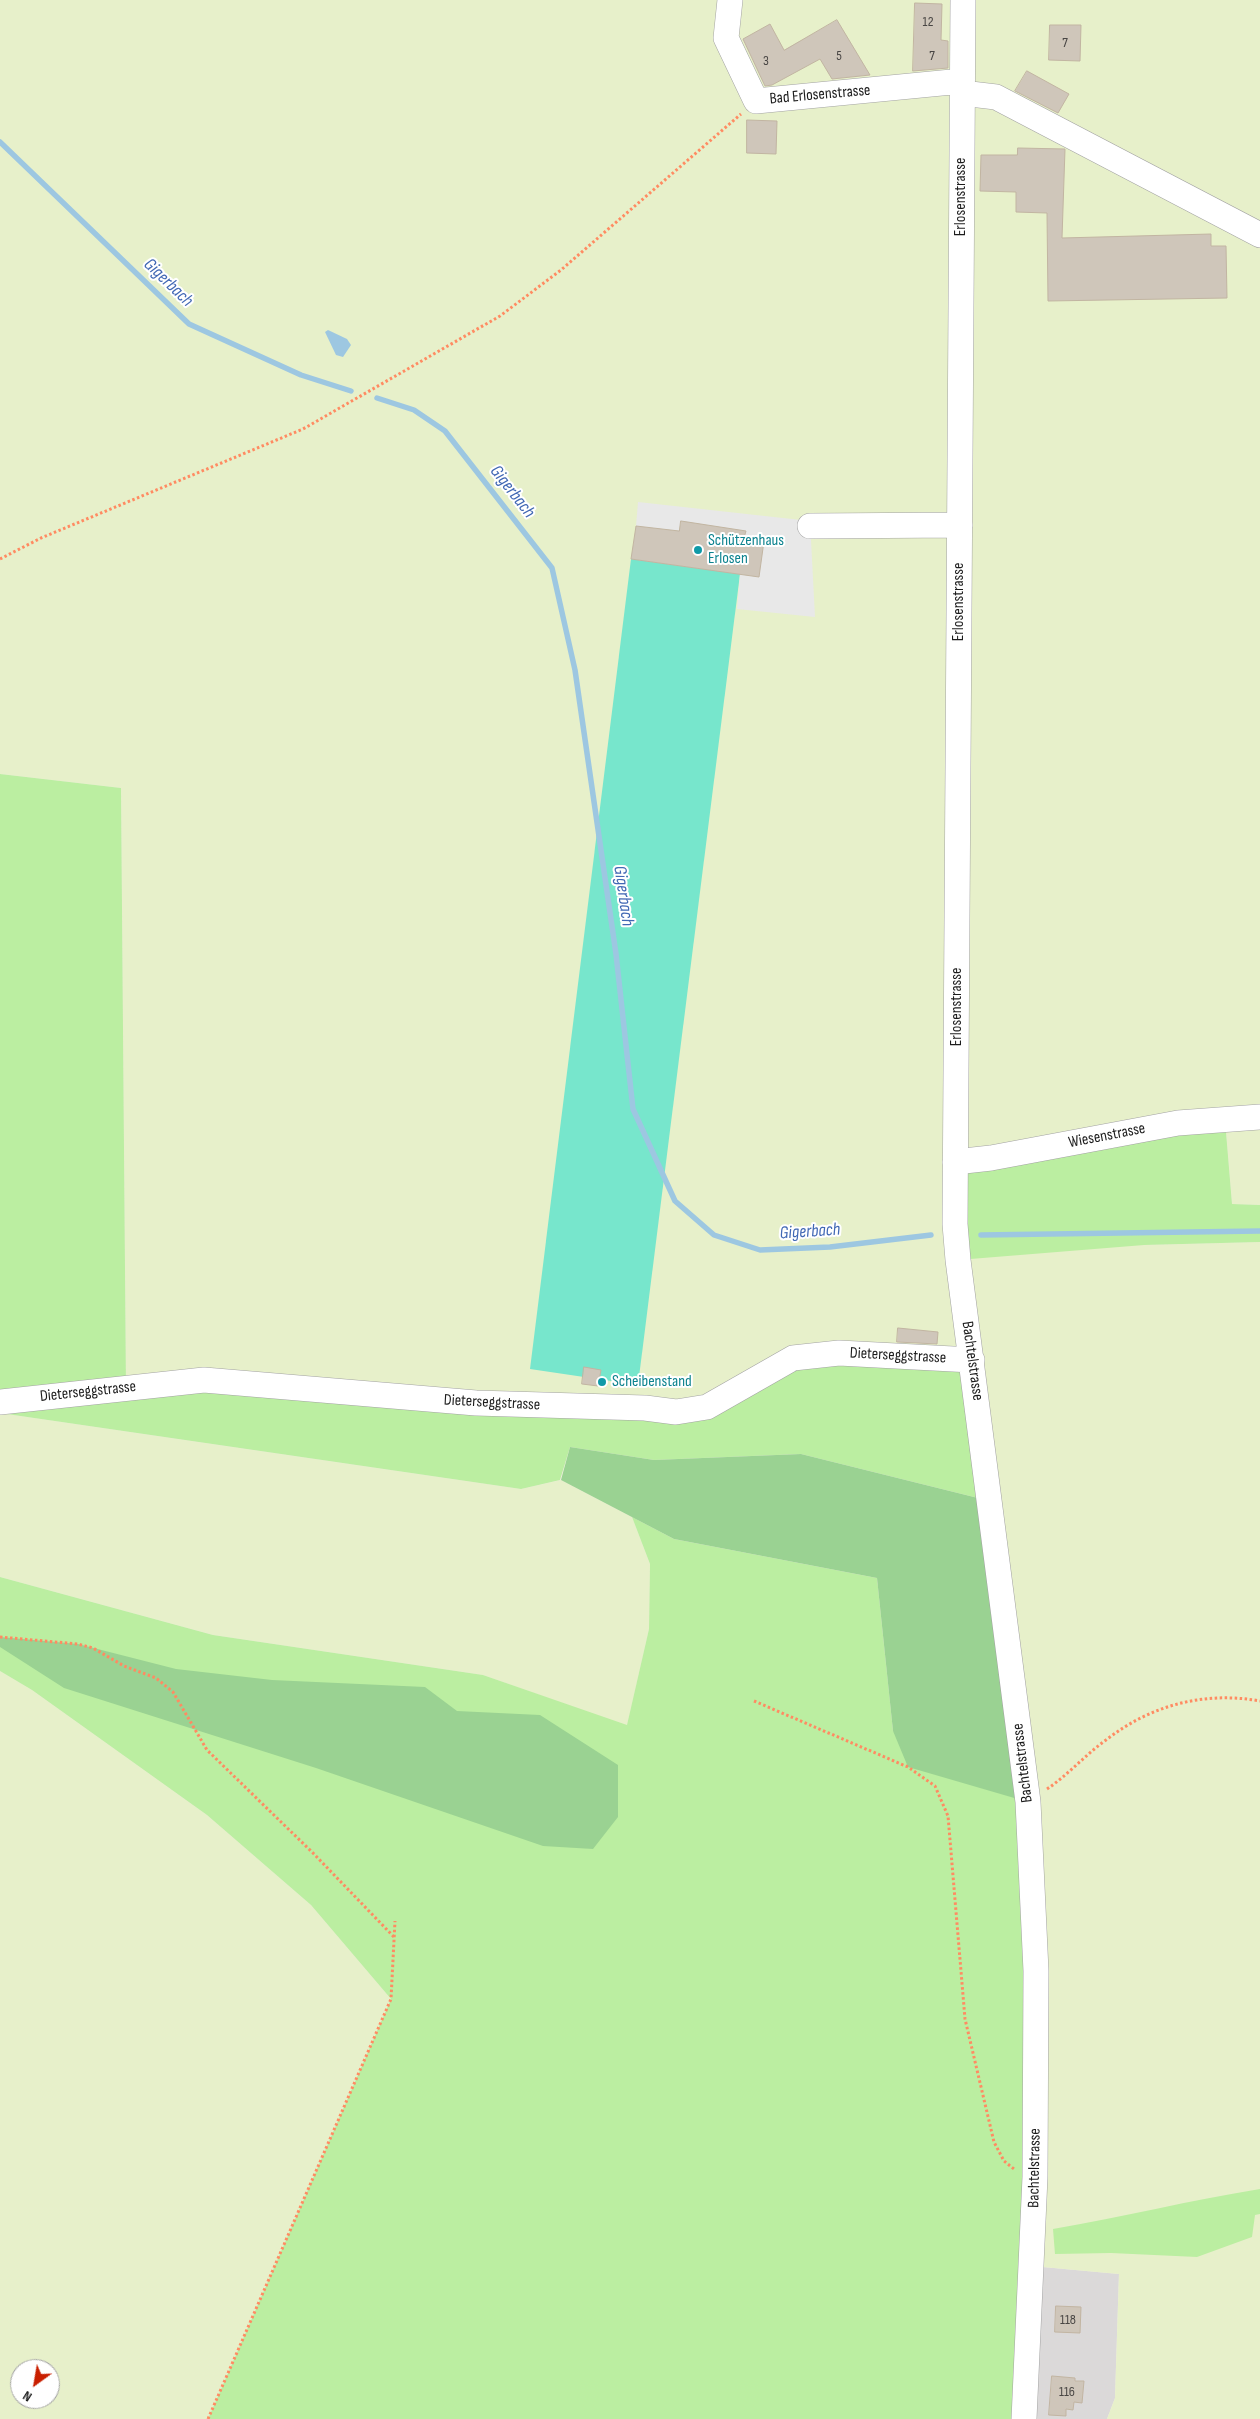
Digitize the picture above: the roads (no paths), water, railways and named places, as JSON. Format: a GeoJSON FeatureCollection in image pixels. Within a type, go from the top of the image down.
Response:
{"type":"FeatureCollection","features":[{"type":"Feature","properties":{"kind":"street","name":"Bad Erlosenstrasse"},"geometry":{"type":"LineString","coordinates":[[730,0],[726,38],[756,101],[962,87]]}},
{"type":"Feature","properties":{"kind":"street","name":"Erlosenstrasse"},"geometry":{"type":"LineString","coordinates":[[956,1111],[963,0]]}},
{"type":"Feature","properties":{"kind":"street"},"geometry":{"type":"LineString","coordinates":[[962,87],[996,98],[1260,235]]}},
{"type":"Feature","properties":{"kind":"street"},"geometry":{"type":"LineString","coordinates":[[810,526],[960,526]]}},
{"type":"Feature","properties":{"kind":"street","name":"Bachtelstrasse"},"geometry":{"type":"LineString","coordinates":[[956,1111],[955,1224],[958,1260],[1028,1802],[1036,1971],[1035,2177],[1024,2419]]}},
{"type":"Feature","properties":{"kind":"street","name":"Wiesenstrasse"},"geometry":{"type":"LineString","coordinates":[[955,1162],[991,1158],[1178,1123],[1260,1117]]}},
{"type":"Feature","properties":{"kind":"street","name":"Dieterseggstrasse"},"geometry":{"type":"LineString","coordinates":[[0,1402],[204,1380],[476,1403],[645,1408],[676,1412],[707,1407],[793,1358],[839,1354],[972,1360]]}},
{"type":"Feature","properties":{"kind":"water"},"geometry":{"type":"Polygon","coordinates":[[[328,330],[347,339],[351,345],[343,357],[336,355],[325,332],[328,330]]]}},
{"type":"Feature","properties":{"kind":"waterway","name":"Gigerbach"},"geometry":{"type":"LineString","coordinates":[[0,142],[189,324],[301,375],[351,391]]}},
{"type":"Feature","properties":{"kind":"waterway","name":"Gigerbach"},"geometry":{"type":"LineString","coordinates":[[377,398],[414,410],[445,431],[552,568],[575,670],[616,954],[633,1109],[675,1201],[714,1235],[760,1250],[830,1247],[931,1235]]}},
{"type":"Feature","properties":{"kind":"waterway","name":"Gigerbach"},"geometry":{"type":"LineString","coordinates":[[981,1235],[1260,1231]]}},
{"type":"Feature","properties":{"kind":"place","name":"Schützenhaus Erlosen"},"geometry":{"type":"Point","coordinates":[698,550]}},
{"type":"Feature","properties":{"kind":"place","name":"Scheibenstand"},"geometry":{"type":"Point","coordinates":[602,1382]}}]}
